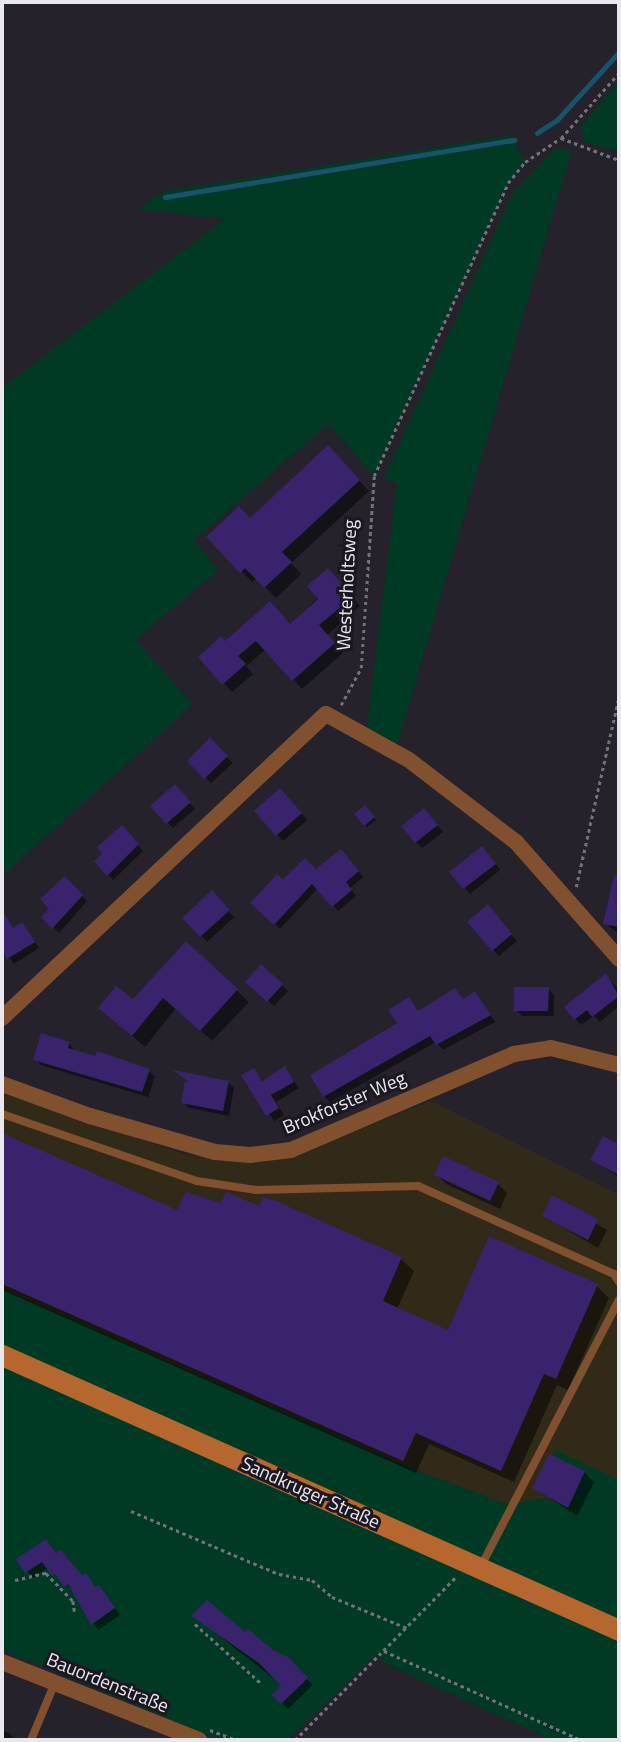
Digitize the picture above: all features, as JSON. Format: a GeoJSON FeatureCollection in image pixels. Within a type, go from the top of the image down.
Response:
{"type":"FeatureCollection","features":[{"type":"Feature","properties":{"kind":"street"},"geometry":{"type":"LineString","coordinates":[[2,1018],[326,714],[409,761],[516,842],[619,959]]}},
{"type":"Feature","properties":{"kind":"street","name":"Brokforster Weg"},"geometry":{"type":"LineString","coordinates":[[2,1084],[115,1124],[215,1152],[250,1155],[291,1150],[513,1054],[551,1048],[619,1065]]}},
{"type":"Feature","properties":{"kind":"street","name":"Sandkruger Straße"},"geometry":{"type":"LineString","coordinates":[[2,1355],[619,1630]]}},
{"type":"Feature","properties":{"kind":"street","name":"Bauordenstraße"},"geometry":{"type":"LineString","coordinates":[[2,1662],[54,1685],[199,1740]]}},
{"type":"Feature","properties":{"kind":"lane"},"geometry":{"type":"LineString","coordinates":[[2,1114],[197,1181],[256,1189],[418,1186],[614,1275],[619,1282]]}},
{"type":"Feature","properties":{"kind":"lane"},"geometry":{"type":"LineString","coordinates":[[474,1565],[619,1300]]}},
{"type":"Feature","properties":{"kind":"lane"},"geometry":{"type":"LineString","coordinates":[[31,1740],[54,1685]]}},
{"type":"Feature","properties":{"kind":"path","name":"Westerholtsweg"},"geometry":{"type":"LineString","coordinates":[[326,714],[344,703],[361,668],[374,476],[508,183],[525,162],[561,138],[619,73]]}},
{"type":"Feature","properties":{"kind":"path"},"geometry":{"type":"LineString","coordinates":[[561,138],[619,160]]}},
{"type":"Feature","properties":{"kind":"path"},"geometry":{"type":"LineString","coordinates":[[577,886],[619,696]]}},
{"type":"Feature","properties":{"kind":"path"},"geometry":{"type":"LineString","coordinates":[[131,1511],[279,1574],[312,1580],[332,1597],[407,1628]]}},
{"type":"Feature","properties":{"kind":"path"},"geometry":{"type":"LineString","coordinates":[[295,1740],[474,1565]]}},
{"type":"Feature","properties":{"kind":"path"},"geometry":{"type":"LineString","coordinates":[[15,1580],[46,1573],[73,1601],[75,1614]]}},
{"type":"Feature","properties":{"kind":"path"},"geometry":{"type":"LineString","coordinates":[[195,1624],[263,1685]]}},
{"type":"Feature","properties":{"kind":"path"},"geometry":{"type":"LineString","coordinates":[[384,1651],[581,1740]]}},
{"type":"Feature","properties":{"kind":"shaded area"},"geometry":{"type":"Polygon","coordinates":[[[2,1093],[187,1155],[241,1161],[292,1156],[431,1101],[619,1195],[619,1480],[553,1456],[585,1471],[568,1508],[509,1505],[407,1467],[2,1289],[2,1093]]]}},
{"type":"Feature","properties":{"kind":"green space"},"geometry":{"type":"Polygon","coordinates":[[[619,81],[619,152],[585,142],[580,127],[619,81]]]}},
{"type":"Feature","properties":{"kind":"green space"},"geometry":{"type":"Polygon","coordinates":[[[512,135],[525,162],[508,183],[374,476],[328,424],[194,540],[218,570],[135,640],[193,704],[2,876],[2,388],[225,219],[139,209],[163,192],[512,135]]]}},
{"type":"Feature","properties":{"kind":"green space"},"geometry":{"type":"Polygon","coordinates":[[[556,148],[572,150],[397,745],[366,732],[397,484],[384,478],[512,194],[556,148]]]}},
{"type":"Feature","properties":{"kind":"green space"},"geometry":{"type":"Polygon","coordinates":[[[2,1289],[407,1467],[509,1505],[545,1498],[568,1508],[585,1471],[553,1456],[556,1450],[619,1480],[619,1740],[552,1740],[384,1663],[376,1655],[287,1740],[220,1740],[2,1650],[2,1289]]]}},
{"type":"Feature","properties":{"kind":"building"},"geometry":{"type":"Polygon","coordinates":[[[328,445],[360,480],[282,552],[292,562],[264,588],[245,568],[240,573],[206,537],[239,506],[250,518],[328,445]]]}},
{"type":"Feature","properties":{"kind":"building"},"geometry":{"type":"Polygon","coordinates":[[[328,568],[353,597],[319,625],[335,643],[292,681],[256,641],[238,656],[246,664],[222,685],[198,657],[221,636],[225,641],[270,601],[290,624],[318,599],[307,586],[328,568]]]}},
{"type":"Feature","properties":{"kind":"building"},"geometry":{"type":"Polygon","coordinates":[[[210,737],[228,756],[204,779],[187,761],[210,737]]]}},
{"type":"Feature","properties":{"kind":"building"},"geometry":{"type":"Polygon","coordinates":[[[175,784],[191,802],[166,824],[150,806],[175,784]]]}},
{"type":"Feature","properties":{"kind":"building"},"geometry":{"type":"Polygon","coordinates":[[[280,788],[302,813],[276,836],[254,811],[280,788]]]}},
{"type":"Feature","properties":{"kind":"building"},"geometry":{"type":"Polygon","coordinates":[[[365,805],[375,817],[364,826],[354,814],[365,805]]]}},
{"type":"Feature","properties":{"kind":"building"},"geometry":{"type":"Polygon","coordinates":[[[424,808],[438,825],[415,843],[401,826],[424,808]]]}},
{"type":"Feature","properties":{"kind":"building"},"geometry":{"type":"Polygon","coordinates":[[[122,825],[139,844],[107,876],[94,861],[102,854],[97,847],[122,825]]]}},
{"type":"Feature","properties":{"kind":"building"},"geometry":{"type":"Polygon","coordinates":[[[482,846],[496,864],[463,889],[449,872],[482,846]]]}},
{"type":"Feature","properties":{"kind":"building"},"geometry":{"type":"Polygon","coordinates":[[[341,849],[359,871],[346,882],[352,890],[332,907],[312,884],[274,925],[250,903],[277,874],[283,879],[305,858],[316,869],[341,849]]]}},
{"type":"Feature","properties":{"kind":"building"},"geometry":{"type":"Polygon","coordinates":[[[614,875],[619,876],[619,927],[603,924],[614,875]]]}},
{"type":"Feature","properties":{"kind":"building"},"geometry":{"type":"Polygon","coordinates":[[[65,876],[83,895],[52,929],[41,917],[49,909],[40,899],[65,876]]]}},
{"type":"Feature","properties":{"kind":"building"},"geometry":{"type":"Polygon","coordinates":[[[212,890],[230,910],[200,937],[182,918],[212,890]]]}},
{"type":"Feature","properties":{"kind":"building"},"geometry":{"type":"Polygon","coordinates":[[[488,904],[512,934],[492,951],[467,922],[488,904]]]}},
{"type":"Feature","properties":{"kind":"building"},"geometry":{"type":"Polygon","coordinates":[[[2,910],[13,928],[22,922],[35,942],[7,959],[2,951],[2,910]]]}},
{"type":"Feature","properties":{"kind":"building"},"geometry":{"type":"Polygon","coordinates":[[[186,941],[238,989],[200,1031],[163,998],[132,1036],[98,1008],[116,986],[133,999],[186,941]]]}},
{"type":"Feature","properties":{"kind":"building"},"geometry":{"type":"Polygon","coordinates":[[[261,964],[283,984],[267,1002],[245,982],[261,964]]]}},
{"type":"Feature","properties":{"kind":"building"},"geometry":{"type":"Polygon","coordinates":[[[606,973],[619,996],[592,1017],[587,1010],[574,1020],[564,1007],[606,973]]]}},
{"type":"Feature","properties":{"kind":"building"},"geometry":{"type":"Polygon","coordinates":[[[514,987],[549,987],[548,1011],[514,1011],[514,987]]]}},
{"type":"Feature","properties":{"kind":"building"},"geometry":{"type":"Polygon","coordinates":[[[455,988],[463,999],[475,991],[491,1015],[436,1045],[430,1036],[323,1097],[310,1075],[397,1023],[388,1010],[409,997],[418,1011],[455,988]]]}},
{"type":"Feature","properties":{"kind":"building"},"geometry":{"type":"Polygon","coordinates":[[[41,1033],[70,1042],[68,1048],[95,1056],[97,1051],[150,1069],[142,1092],[33,1060],[41,1033]]]}},
{"type":"Feature","properties":{"kind":"building"},"geometry":{"type":"Polygon","coordinates":[[[285,1066],[294,1082],[271,1095],[279,1108],[266,1116],[241,1075],[254,1068],[262,1081],[285,1066]]]}},
{"type":"Feature","properties":{"kind":"building"},"geometry":{"type":"Polygon","coordinates":[[[173,1070],[229,1081],[223,1111],[181,1103],[185,1081],[190,1083],[173,1070]]]}},
{"type":"Feature","properties":{"kind":"building"},"geometry":{"type":"Polygon","coordinates":[[[2,1133],[177,1210],[186,1192],[221,1203],[226,1192],[259,1206],[263,1197],[276,1201],[402,1257],[383,1301],[448,1330],[489,1236],[598,1284],[556,1379],[544,1374],[501,1471],[416,1433],[403,1461],[2,1284],[2,1133]]]}},
{"type":"Feature","properties":{"kind":"building"},"geometry":{"type":"Polygon","coordinates":[[[603,1136],[619,1144],[619,1175],[590,1160],[603,1136]]]}},
{"type":"Feature","properties":{"kind":"building"},"geometry":{"type":"Polygon","coordinates":[[[443,1156],[499,1182],[490,1201],[434,1175],[443,1156]]]}},
{"type":"Feature","properties":{"kind":"building"},"geometry":{"type":"Polygon","coordinates":[[[552,1195],[598,1219],[588,1240],[542,1216],[552,1195]]]}},
{"type":"Feature","properties":{"kind":"building"},"geometry":{"type":"Polygon","coordinates":[[[549,1454],[585,1471],[568,1508],[532,1488],[549,1454]]]}},
{"type":"Feature","properties":{"kind":"building"},"geometry":{"type":"Polygon","coordinates":[[[46,1539],[56,1553],[61,1550],[82,1575],[86,1573],[95,1587],[99,1585],[115,1608],[91,1625],[68,1584],[64,1587],[42,1562],[25,1573],[16,1559],[46,1539]]]}},
{"type":"Feature","properties":{"kind":"building"},"geometry":{"type":"Polygon","coordinates":[[[207,1600],[245,1632],[248,1629],[273,1650],[288,1657],[308,1678],[281,1704],[271,1695],[281,1686],[259,1663],[191,1616],[207,1600]]]}},
{"type":"Feature","properties":{"kind":"waterway"},"geometry":{"type":"LineString","coordinates":[[537,133],[557,120],[619,52]]}},
{"type":"Feature","properties":{"kind":"waterway"},"geometry":{"type":"LineString","coordinates":[[165,197],[514,140]]}}]}
